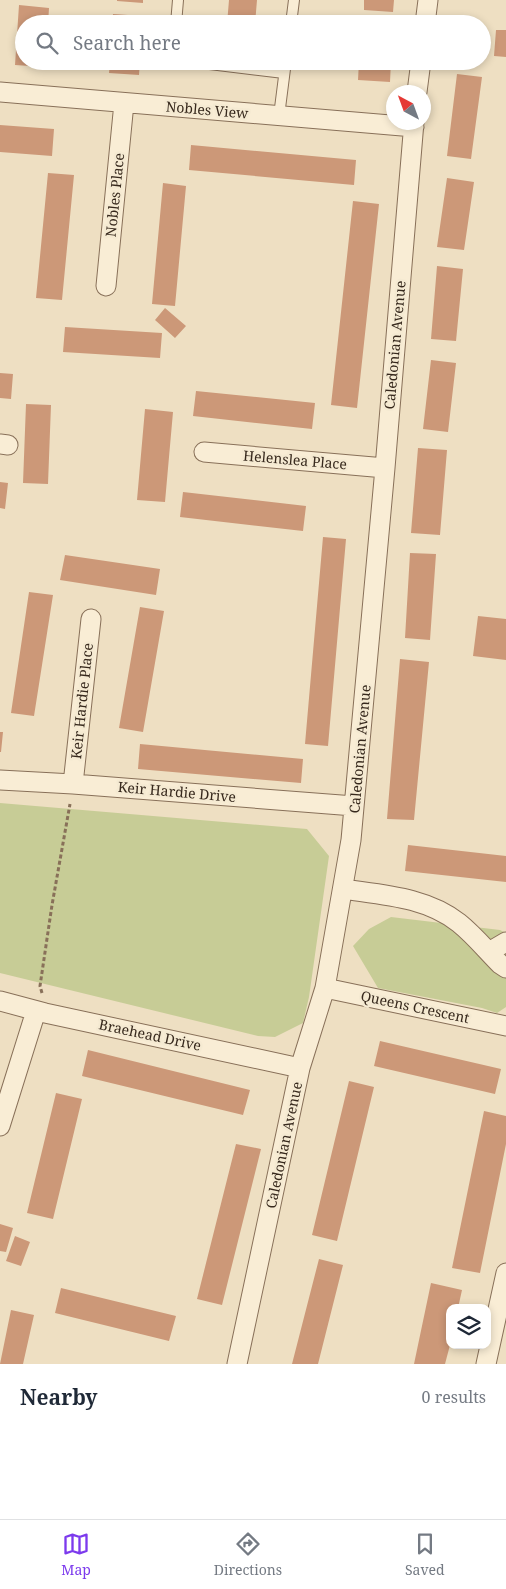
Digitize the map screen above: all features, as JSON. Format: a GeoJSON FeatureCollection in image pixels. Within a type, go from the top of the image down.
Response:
{"type":"FeatureCollection","features":[{"type":"Feature","properties":{"kind":"street"},"geometry":{"type":"LineString","coordinates":[[426,15],[428,0]]}},
{"type":"Feature","properties":{"kind":"street"},"geometry":{"type":"LineString","coordinates":[[419,85],[420,70]]}},
{"type":"Feature","properties":{"kind":"street","name":"Nobles View"},"geometry":{"type":"LineString","coordinates":[[0,92],[386,123]]}},
{"type":"Feature","properties":{"kind":"street","name":"Nobles Place"},"geometry":{"type":"LineString","coordinates":[[106,286],[124,103]]}},
{"type":"Feature","properties":{"kind":"street","name":"Caledonian Avenue"},"geometry":{"type":"LineString","coordinates":[[237,1364],[300,1068],[325,988],[351,840],[414,130]]}},
{"type":"Feature","properties":{"kind":"street","name":"Helenslea Place"},"geometry":{"type":"LineString","coordinates":[[204,452],[385,468]]}},
{"type":"Feature","properties":{"kind":"street","name":"Keir Hardie Place"},"geometry":{"type":"LineString","coordinates":[[73,784],[91,619]]}},
{"type":"Feature","properties":{"kind":"street","name":"Keir Hardie Drive"},"geometry":{"type":"LineString","coordinates":[[0,780],[354,806]]}},
{"type":"Feature","properties":{"kind":"street"},"geometry":{"type":"LineString","coordinates":[[342,889],[392,896],[434,908],[459,923],[506,968]]}},
{"type":"Feature","properties":{"kind":"street"},"geometry":{"type":"LineString","coordinates":[[489,952],[506,942]]}},
{"type":"Feature","properties":{"kind":"street","name":"Queens Crescent"},"geometry":{"type":"LineString","coordinates":[[325,988],[506,1026]]}},
{"type":"Feature","properties":{"kind":"street","name":"Braehead Drive"},"geometry":{"type":"LineString","coordinates":[[0,1001],[40,1012],[300,1068]]}},
{"type":"Feature","properties":{"kind":"street"},"geometry":{"type":"LineString","coordinates":[[0,1126],[40,1012]]}},
{"type":"Feature","properties":{"kind":"street"},"geometry":{"type":"LineString","coordinates":[[486,1364],[506,1273]]}},
{"type":"Feature","properties":{"kind":"lane"},"geometry":{"type":"LineString","coordinates":[[177,15],[178,0]]}},
{"type":"Feature","properties":{"kind":"lane"},"geometry":{"type":"LineString","coordinates":[[292,15],[294,0]]}},
{"type":"Feature","properties":{"kind":"lane"},"geometry":{"type":"LineString","coordinates":[[259,70],[284,73]]}},
{"type":"Feature","properties":{"kind":"lane"},"geometry":{"type":"LineString","coordinates":[[279,116],[284,70]]}},
{"type":"Feature","properties":{"kind":"path"},"geometry":{"type":"LineString","coordinates":[[40,1012],[40,986],[73,784]]}},
{"type":"Feature","properties":{"kind":"green space"},"geometry":{"type":"Polygon","coordinates":[[[0,803],[307,829],[329,856],[309,997],[303,1023],[275,1037],[258,1036],[0,973],[0,803]]]}},
{"type":"Feature","properties":{"kind":"green space"},"geometry":{"type":"Polygon","coordinates":[[[391,917],[500,930],[506,933],[506,1007],[497,1013],[482,1008],[378,988],[353,946],[369,929],[391,917]]]}},
{"type":"Feature","properties":{"kind":"building"},"geometry":{"type":"Polygon","coordinates":[[[143,0],[143,3],[117,1],[143,0]]]}},
{"type":"Feature","properties":{"kind":"building"},"geometry":{"type":"Polygon","coordinates":[[[229,0],[257,0],[256,15],[228,15],[229,0]]]}},
{"type":"Feature","properties":{"kind":"building"},"geometry":{"type":"Polygon","coordinates":[[[364,0],[394,0],[393,12],[364,10],[364,0]]]}},
{"type":"Feature","properties":{"kind":"building"},"geometry":{"type":"Polygon","coordinates":[[[19,5],[49,8],[49,15],[18,15],[19,5]]]}},
{"type":"Feature","properties":{"kind":"building"},"geometry":{"type":"Polygon","coordinates":[[[496,30],[506,30],[506,57],[494,56],[496,30]]]}},
{"type":"Feature","properties":{"kind":"building"},"geometry":{"type":"Polygon","coordinates":[[[109,70],[139,70],[139,75],[109,73],[109,70]]]}},
{"type":"Feature","properties":{"kind":"building"},"geometry":{"type":"Polygon","coordinates":[[[359,70],[391,70],[390,82],[358,80],[359,70]]]}},
{"type":"Feature","properties":{"kind":"building"},"geometry":{"type":"Polygon","coordinates":[[[457,74],[482,77],[471,159],[447,156],[457,74]]]}},
{"type":"Feature","properties":{"kind":"building"},"geometry":{"type":"Polygon","coordinates":[[[0,125],[54,129],[52,156],[0,152],[0,125]]]}},
{"type":"Feature","properties":{"kind":"building"},"geometry":{"type":"Polygon","coordinates":[[[191,145],[356,160],[354,185],[189,170],[191,145]]]}},
{"type":"Feature","properties":{"kind":"building"},"geometry":{"type":"Polygon","coordinates":[[[48,173],[74,175],[62,300],[36,298],[48,173]]]}},
{"type":"Feature","properties":{"kind":"building"},"geometry":{"type":"Polygon","coordinates":[[[447,178],[474,182],[464,250],[437,247],[447,178]]]}},
{"type":"Feature","properties":{"kind":"building"},"geometry":{"type":"Polygon","coordinates":[[[163,183],[186,186],[175,306],[152,304],[163,183]]]}},
{"type":"Feature","properties":{"kind":"building"},"geometry":{"type":"Polygon","coordinates":[[[353,201],[379,204],[357,408],[331,405],[353,201]]]}},
{"type":"Feature","properties":{"kind":"building"},"geometry":{"type":"Polygon","coordinates":[[[437,266],[463,269],[456,341],[431,339],[437,266]]]}},
{"type":"Feature","properties":{"kind":"building"},"geometry":{"type":"Polygon","coordinates":[[[165,308],[186,326],[175,338],[155,320],[165,308]]]}},
{"type":"Feature","properties":{"kind":"building"},"geometry":{"type":"Polygon","coordinates":[[[65,327],[162,333],[160,358],[63,352],[65,327]]]}},
{"type":"Feature","properties":{"kind":"building"},"geometry":{"type":"Polygon","coordinates":[[[431,360],[456,363],[448,432],[423,429],[431,360]]]}},
{"type":"Feature","properties":{"kind":"building"},"geometry":{"type":"Polygon","coordinates":[[[0,373],[13,374],[11,399],[0,398],[0,373]]]}},
{"type":"Feature","properties":{"kind":"building"},"geometry":{"type":"Polygon","coordinates":[[[196,391],[315,403],[312,429],[193,416],[196,391]]]}},
{"type":"Feature","properties":{"kind":"building"},"geometry":{"type":"Polygon","coordinates":[[[26,404],[51,405],[48,484],[23,483],[26,404]]]}},
{"type":"Feature","properties":{"kind":"building"},"geometry":{"type":"Polygon","coordinates":[[[145,409],[173,412],[165,502],[137,500],[145,409]]]}},
{"type":"Feature","properties":{"kind":"building"},"geometry":{"type":"Polygon","coordinates":[[[418,448],[447,450],[440,535],[411,533],[418,448]]]}},
{"type":"Feature","properties":{"kind":"building"},"geometry":{"type":"Polygon","coordinates":[[[0,482],[8,483],[5,509],[0,508],[0,482]]]}},
{"type":"Feature","properties":{"kind":"building"},"geometry":{"type":"Polygon","coordinates":[[[183,492],[306,506],[303,531],[180,517],[183,492]]]}},
{"type":"Feature","properties":{"kind":"building"},"geometry":{"type":"Polygon","coordinates":[[[323,537],[346,539],[328,746],[305,744],[323,537]]]}},
{"type":"Feature","properties":{"kind":"building"},"geometry":{"type":"Polygon","coordinates":[[[410,553],[436,554],[430,640],[405,638],[410,553]]]}},
{"type":"Feature","properties":{"kind":"building"},"geometry":{"type":"Polygon","coordinates":[[[65,555],[160,569],[156,595],[60,580],[65,555]]]}},
{"type":"Feature","properties":{"kind":"building"},"geometry":{"type":"Polygon","coordinates":[[[29,592],[53,595],[34,716],[11,713],[29,592]]]}},
{"type":"Feature","properties":{"kind":"building"},"geometry":{"type":"Polygon","coordinates":[[[140,607],[164,611],[143,732],[119,728],[140,607]]]}},
{"type":"Feature","properties":{"kind":"building"},"geometry":{"type":"Polygon","coordinates":[[[478,616],[506,619],[506,660],[473,656],[478,616]]]}},
{"type":"Feature","properties":{"kind":"building"},"geometry":{"type":"Polygon","coordinates":[[[400,659],[429,662],[414,820],[387,819],[400,659]]]}},
{"type":"Feature","properties":{"kind":"building"},"geometry":{"type":"Polygon","coordinates":[[[0,732],[3,732],[1,752],[0,752],[0,732]]]}},
{"type":"Feature","properties":{"kind":"building"},"geometry":{"type":"Polygon","coordinates":[[[140,744],[303,759],[301,783],[138,769],[140,744]]]}},
{"type":"Feature","properties":{"kind":"building"},"geometry":{"type":"Polygon","coordinates":[[[408,845],[506,856],[506,882],[405,871],[408,845]]]}},
{"type":"Feature","properties":{"kind":"building"},"geometry":{"type":"Polygon","coordinates":[[[380,1041],[501,1069],[495,1094],[374,1066],[380,1041]]]}},
{"type":"Feature","properties":{"kind":"building"},"geometry":{"type":"Polygon","coordinates":[[[88,1050],[250,1090],[243,1115],[82,1076],[88,1050]]]}},
{"type":"Feature","properties":{"kind":"building"},"geometry":{"type":"Polygon","coordinates":[[[349,1081],[374,1087],[337,1241],[312,1235],[349,1081]]]}},
{"type":"Feature","properties":{"kind":"building"},"geometry":{"type":"Polygon","coordinates":[[[56,1093],[82,1099],[53,1219],[27,1213],[56,1093]]]}},
{"type":"Feature","properties":{"kind":"building"},"geometry":{"type":"Polygon","coordinates":[[[484,1111],[506,1116],[506,1144],[480,1273],[452,1268],[484,1111]]]}},
{"type":"Feature","properties":{"kind":"building"},"geometry":{"type":"Polygon","coordinates":[[[236,1144],[261,1149],[222,1305],[197,1299],[236,1144]]]}},
{"type":"Feature","properties":{"kind":"building"},"geometry":{"type":"Polygon","coordinates":[[[0,1224],[13,1228],[6,1252],[0,1251],[0,1224]]]}},
{"type":"Feature","properties":{"kind":"building"},"geometry":{"type":"Polygon","coordinates":[[[15,1236],[30,1242],[21,1266],[6,1261],[15,1236]]]}},
{"type":"Feature","properties":{"kind":"building"},"geometry":{"type":"Polygon","coordinates":[[[319,1259],[343,1265],[318,1364],[292,1364],[319,1259]]]}},
{"type":"Feature","properties":{"kind":"building"},"geometry":{"type":"Polygon","coordinates":[[[431,1283],[462,1290],[459,1304],[446,1304],[446,1349],[449,1349],[445,1364],[414,1364],[431,1283]]]}},
{"type":"Feature","properties":{"kind":"building"},"geometry":{"type":"Polygon","coordinates":[[[61,1288],[176,1316],[169,1341],[55,1313],[61,1288]]]}},
{"type":"Feature","properties":{"kind":"building"},"geometry":{"type":"Polygon","coordinates":[[[11,1310],[34,1315],[23,1364],[0,1364],[11,1310]]]}}]}
